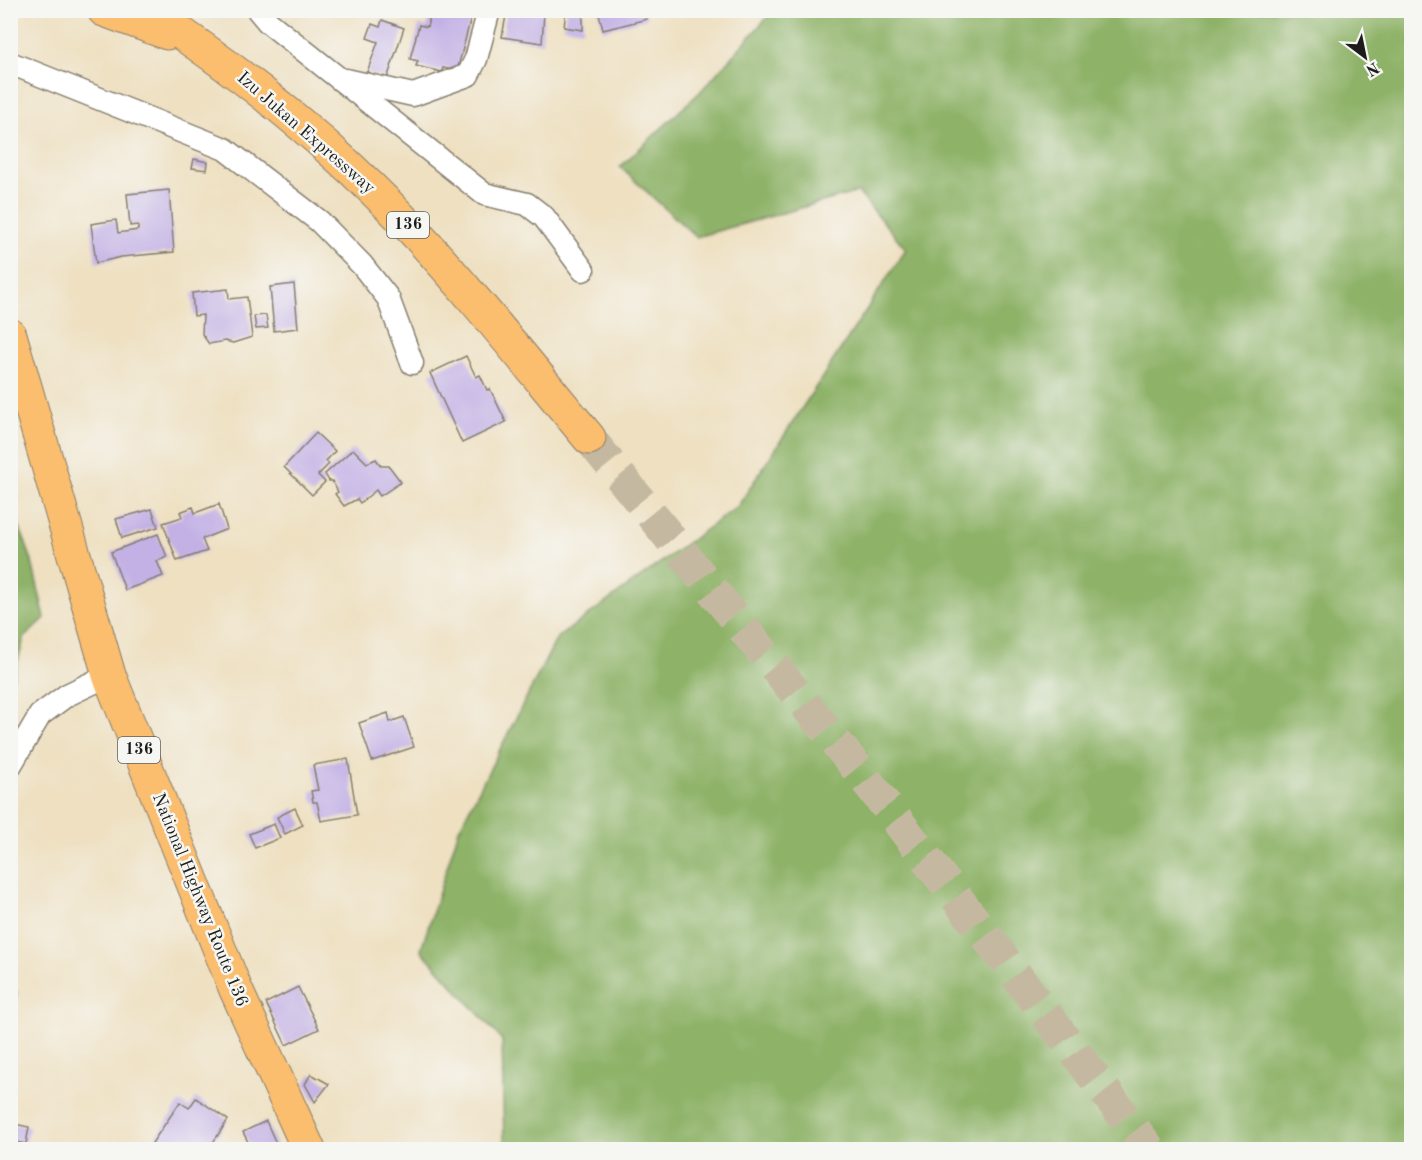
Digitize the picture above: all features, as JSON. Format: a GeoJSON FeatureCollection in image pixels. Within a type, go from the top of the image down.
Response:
{"type":"FeatureCollection","features":[{"type":"Feature","properties":{"kind":"highway"},"geometry":{"type":"LineString","coordinates":[[104,10],[197,44]]}},
{"type":"Feature","properties":{"kind":"highway","name":"Izu Jukan Expressway"},"geometry":{"type":"LineString","coordinates":[[147,10],[277,103],[346,164],[405,222],[471,293],[589,438]]}},
{"type":"Feature","properties":{"kind":"highway"},"geometry":{"type":"LineString","coordinates":[[158,10],[197,44]]}},
{"type":"Feature","properties":{"kind":"highway","name":"National Highway Route 136"},"geometry":{"type":"LineString","coordinates":[[10,335],[109,675],[236,990],[309,1149]]}},
{"type":"Feature","properties":{"kind":"street"},"geometry":{"type":"LineString","coordinates":[[258,10],[268,22],[484,194],[527,204],[544,217],[583,270]]}},
{"type":"Feature","properties":{"kind":"street"},"geometry":{"type":"LineString","coordinates":[[342,79],[413,95],[468,75],[476,59],[489,10]]}},
{"type":"Feature","properties":{"kind":"street"},"geometry":{"type":"LineString","coordinates":[[10,63],[225,149],[319,220],[362,265],[387,298],[412,363]]}},
{"type":"Feature","properties":{"kind":"street"},"geometry":{"type":"LineString","coordinates":[[10,766],[40,715],[68,695],[109,675]]}},
{"type":"Feature","properties":{"kind":"green space"},"geometry":{"type":"Polygon","coordinates":[[[773,11],[1411,11],[1411,1149],[504,1149],[502,1040],[421,950],[459,829],[557,638],[738,506],[906,249],[858,192],[696,237],[620,167],[699,93],[773,11]]]}},
{"type":"Feature","properties":{"kind":"green space"},"geometry":{"type":"Polygon","coordinates":[[[11,504],[31,558],[45,618],[24,638],[11,687],[11,504]]]}},
{"type":"Feature","properties":{"kind":"building"},"geometry":{"type":"Polygon","coordinates":[[[431,10],[473,10],[457,71],[443,68],[442,72],[416,66],[418,61],[410,59],[419,25],[427,27],[431,10]]]}},
{"type":"Feature","properties":{"kind":"building"},"geometry":{"type":"Polygon","coordinates":[[[507,10],[544,13],[542,43],[502,37],[507,10]]]}},
{"type":"Feature","properties":{"kind":"building"},"geometry":{"type":"Polygon","coordinates":[[[566,10],[583,10],[583,30],[564,27],[566,10]]]}},
{"type":"Feature","properties":{"kind":"building"},"geometry":{"type":"Polygon","coordinates":[[[598,10],[645,10],[647,19],[603,30],[598,10]]]}},
{"type":"Feature","properties":{"kind":"building"},"geometry":{"type":"Polygon","coordinates":[[[382,20],[404,28],[387,79],[367,72],[378,42],[367,38],[372,24],[380,27],[382,20]]]}},
{"type":"Feature","properties":{"kind":"building"},"geometry":{"type":"Polygon","coordinates":[[[194,159],[208,162],[207,170],[192,168],[194,159]]]}},
{"type":"Feature","properties":{"kind":"building"},"geometry":{"type":"Polygon","coordinates":[[[169,190],[174,252],[121,257],[96,263],[91,224],[116,220],[118,233],[138,230],[138,225],[130,226],[127,194],[169,190]]]}},
{"type":"Feature","properties":{"kind":"building"},"geometry":{"type":"Polygon","coordinates":[[[294,284],[298,328],[274,331],[270,287],[294,284]]]}},
{"type":"Feature","properties":{"kind":"building"},"geometry":{"type":"Polygon","coordinates":[[[228,289],[229,299],[247,297],[252,337],[233,343],[225,341],[209,344],[202,334],[203,315],[194,316],[192,293],[228,289]]]}},
{"type":"Feature","properties":{"kind":"building"},"geometry":{"type":"Polygon","coordinates":[[[266,315],[268,328],[256,329],[254,316],[266,315]]]}},
{"type":"Feature","properties":{"kind":"building"},"geometry":{"type":"Polygon","coordinates":[[[466,356],[476,377],[480,375],[487,390],[490,389],[506,422],[462,443],[430,373],[466,356]]]}},
{"type":"Feature","properties":{"kind":"building"},"geometry":{"type":"Polygon","coordinates":[[[316,433],[335,451],[326,461],[329,464],[318,475],[325,482],[312,495],[284,467],[316,433]]]}},
{"type":"Feature","properties":{"kind":"building"},"geometry":{"type":"Polygon","coordinates":[[[353,449],[367,463],[376,459],[381,466],[389,466],[401,482],[380,496],[376,490],[360,503],[357,499],[344,506],[335,494],[338,492],[332,481],[329,481],[325,474],[353,449]]]}},
{"type":"Feature","properties":{"kind":"building"},"geometry":{"type":"Polygon","coordinates":[[[219,504],[227,529],[202,539],[207,551],[177,561],[163,523],[182,517],[180,512],[193,507],[195,513],[219,504]]]}},
{"type":"Feature","properties":{"kind":"building"},"geometry":{"type":"Polygon","coordinates":[[[152,509],[158,527],[122,538],[116,519],[152,509]]]}},
{"type":"Feature","properties":{"kind":"building"},"geometry":{"type":"Polygon","coordinates":[[[158,534],[167,557],[157,561],[163,576],[125,590],[111,552],[158,534]]]}},
{"type":"Feature","properties":{"kind":"building"},"geometry":{"type":"Polygon","coordinates":[[[388,713],[390,722],[404,717],[414,747],[372,761],[359,723],[388,713]]]}},
{"type":"Feature","properties":{"kind":"building"},"geometry":{"type":"Polygon","coordinates":[[[348,759],[357,815],[321,821],[317,802],[313,802],[311,791],[318,790],[313,765],[348,759]]]}},
{"type":"Feature","properties":{"kind":"building"},"geometry":{"type":"Polygon","coordinates":[[[295,808],[303,825],[285,834],[277,817],[295,808]]]}},
{"type":"Feature","properties":{"kind":"building"},"geometry":{"type":"Polygon","coordinates":[[[274,824],[280,838],[255,848],[249,834],[274,824]]]}},
{"type":"Feature","properties":{"kind":"building"},"geometry":{"type":"Polygon","coordinates":[[[298,987],[319,1029],[286,1045],[266,1003],[298,987]]]}},
{"type":"Feature","properties":{"kind":"building"},"geometry":{"type":"Polygon","coordinates":[[[10,988],[19,992],[10,1011],[10,988]]]}},
{"type":"Feature","properties":{"kind":"building"},"geometry":{"type":"Polygon","coordinates":[[[311,1074],[329,1084],[315,1102],[305,1084],[311,1074]]]}},
{"type":"Feature","properties":{"kind":"building"},"geometry":{"type":"Polygon","coordinates":[[[196,1098],[228,1120],[208,1150],[161,1150],[152,1143],[180,1102],[189,1108],[196,1098]]]}},
{"type":"Feature","properties":{"kind":"building"},"geometry":{"type":"Polygon","coordinates":[[[266,1121],[279,1150],[252,1150],[243,1132],[266,1121]]]}},
{"type":"Feature","properties":{"kind":"building"},"geometry":{"type":"Polygon","coordinates":[[[10,1123],[29,1127],[26,1144],[10,1141],[10,1123]]]}},
{"type":"Feature","properties":{"kind":"tunnel"},"geometry":{"type":"LineString","coordinates":[[589,438],[860,772],[1150,1150]]}}]}
